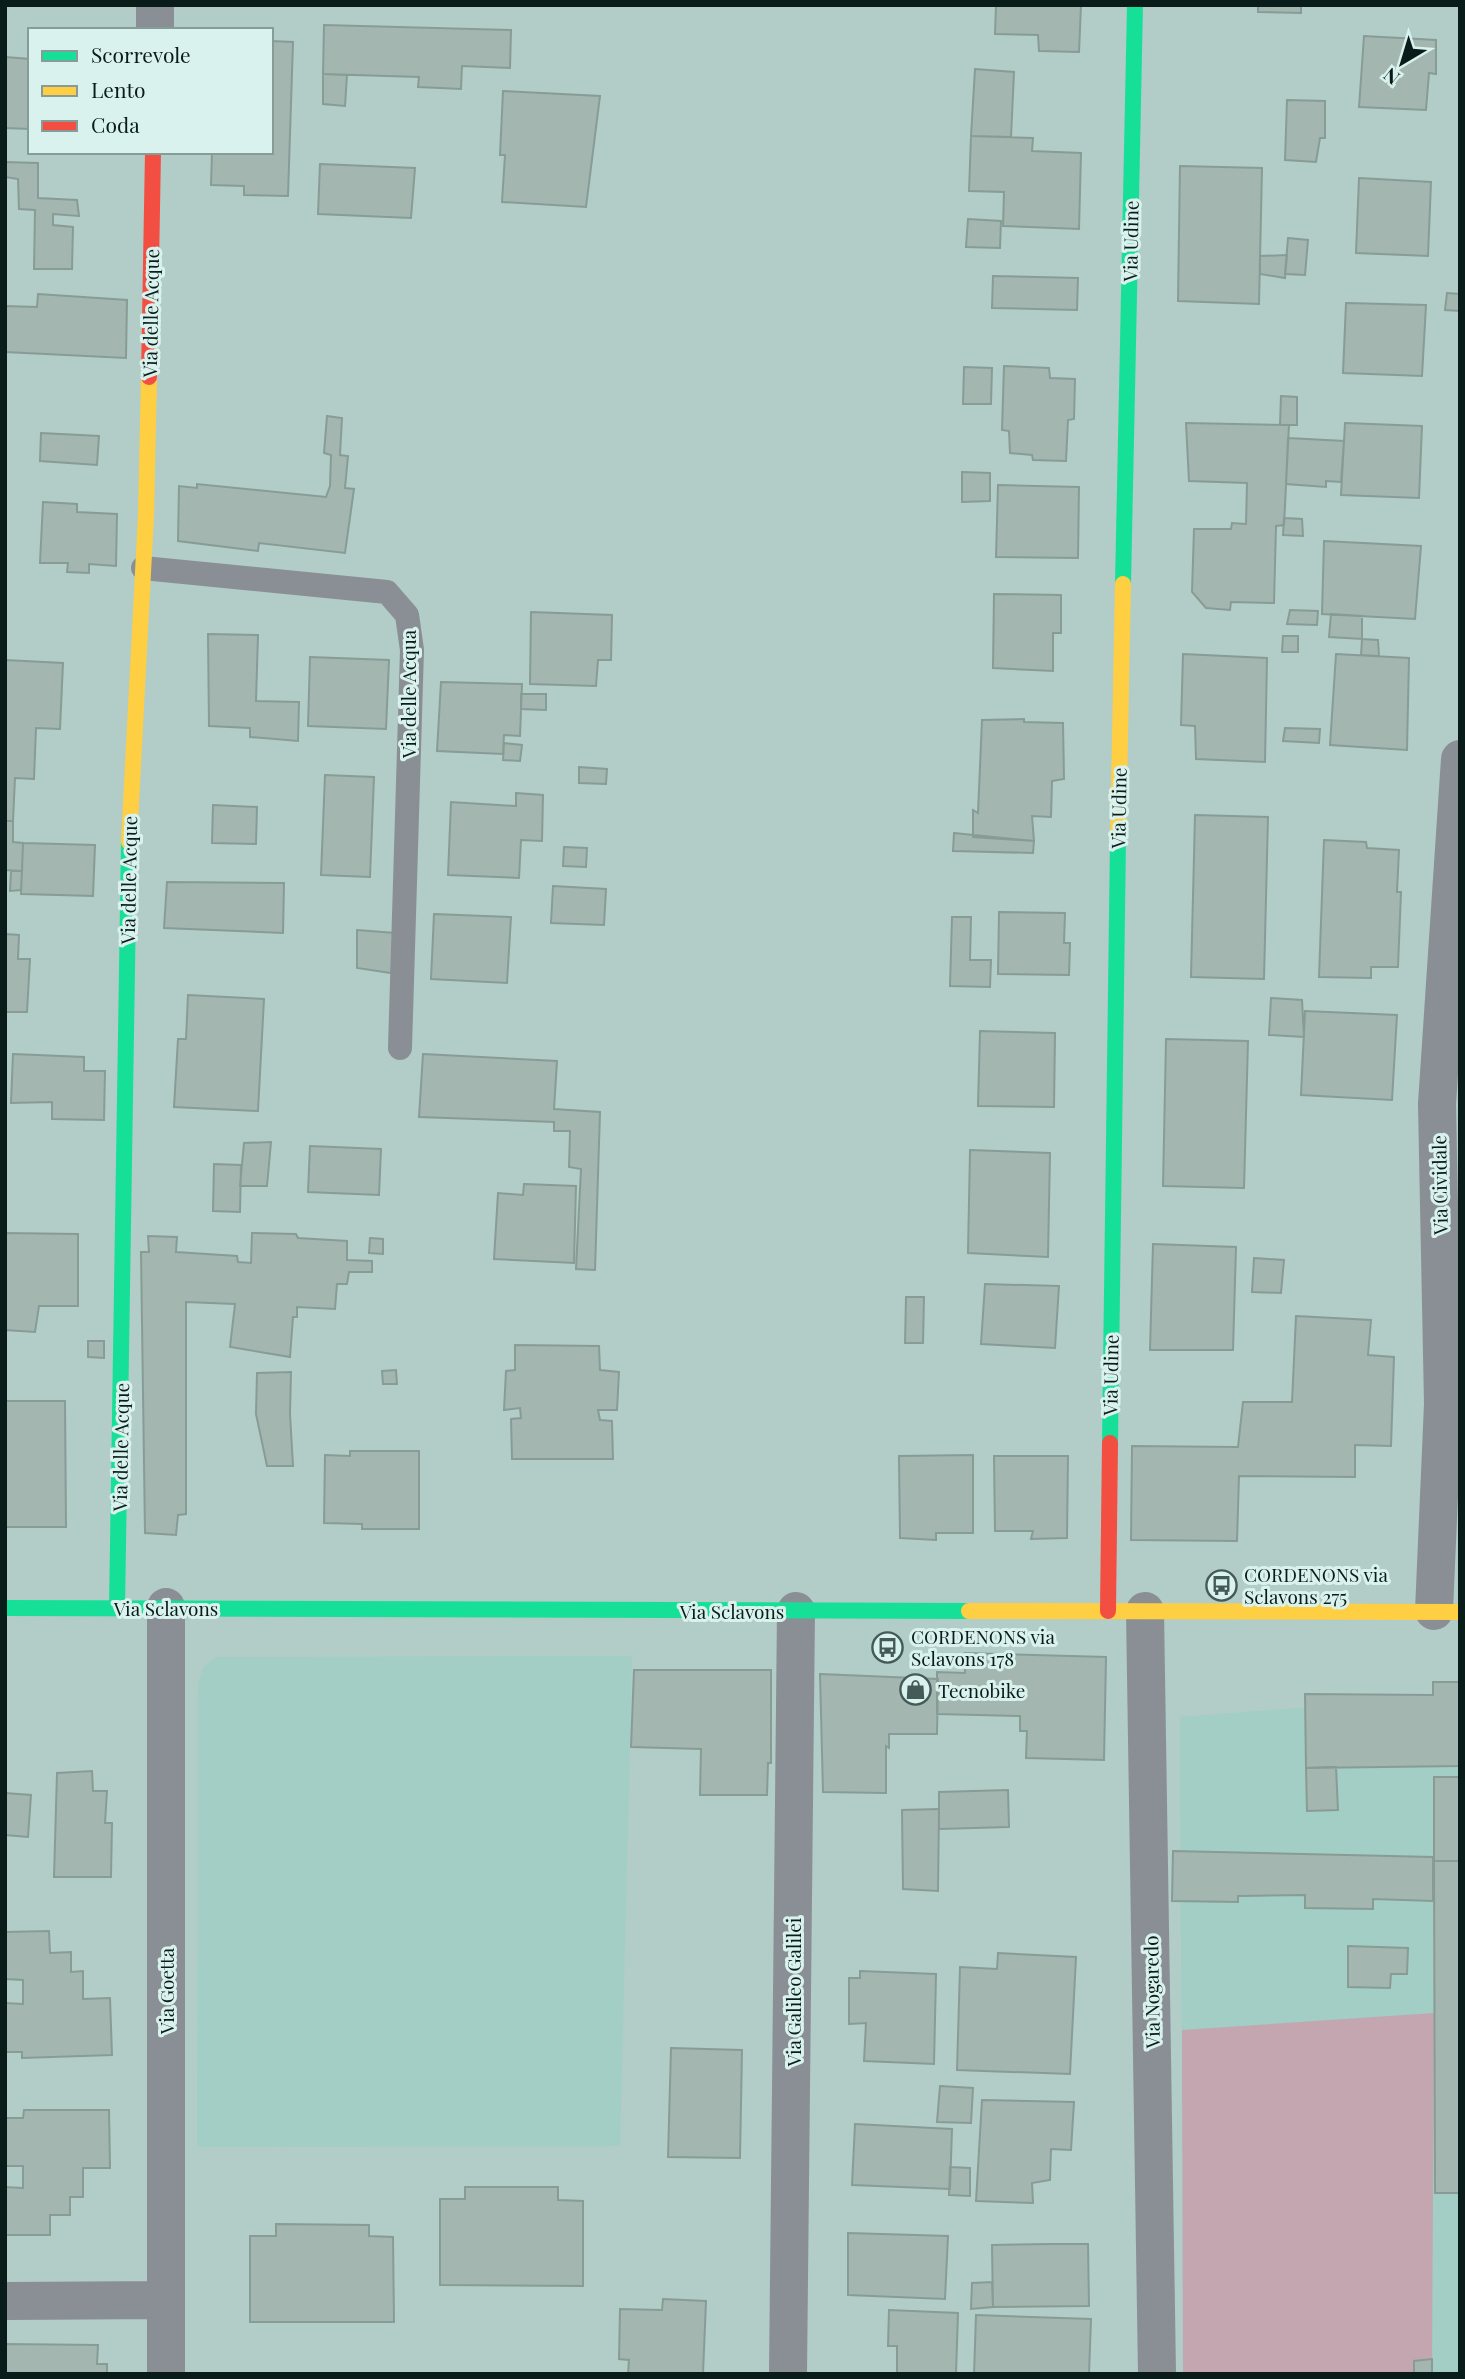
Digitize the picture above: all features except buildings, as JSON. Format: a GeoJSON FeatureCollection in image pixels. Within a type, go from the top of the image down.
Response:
{"type":"FeatureCollection","features":[{"type":"Feature","properties":{"kind":"street"},"geometry":{"type":"LineString","coordinates":[[155,5],[155,28]]}},
{"type":"Feature","properties":{"kind":"street","name":"Via Udine"},"geometry":{"type":"LineString","coordinates":[[1127,1611],[1114,1052],[1135,5]]}},
{"type":"Feature","properties":{"kind":"street","name":"Via delle Acque"},"geometry":{"type":"LineString","coordinates":[[117,1608],[130,799],[143,568],[153,154]]}},
{"type":"Feature","properties":{"kind":"street","name":"Via Cividale"},"geometry":{"type":"LineString","coordinates":[[1447,1611],[1437,1104],[1460,759]]}},
{"type":"Feature","properties":{"kind":"street","name":"Via Goetta"},"geometry":{"type":"LineString","coordinates":[[166,1607],[166,2374]]}},
{"type":"Feature","properties":{"kind":"street","name":"Via Sclavons"},"geometry":{"type":"LineString","coordinates":[[5,1608],[1447,1611]]}},
{"type":"Feature","properties":{"kind":"street","name":"Via Galileo Galilei"},"geometry":{"type":"LineString","coordinates":[[788,2374],[796,1611]]}},
{"type":"Feature","properties":{"kind":"street","name":"Via Nogaredo"},"geometry":{"type":"LineString","coordinates":[[1127,1611],[1157,2374]]}},
{"type":"Feature","properties":{"kind":"street"},"geometry":{"type":"LineString","coordinates":[[5,2301],[166,2300]]}},
{"type":"Feature","properties":{"kind":"lane","name":"Via delle Acqua"},"geometry":{"type":"LineString","coordinates":[[143,568],[387,592],[407,615],[411,650],[400,1048]]}},
{"type":"Feature","properties":{"kind":"shaded area"},"geometry":{"type":"Polygon","coordinates":[[[632,1656],[620,2146],[197,2147],[198,1683],[203,1668],[216,1657],[632,1656]]]}},
{"type":"Feature","properties":{"kind":"shaded area"},"geometry":{"type":"Polygon","coordinates":[[[1460,1696],[1460,2374],[1183,2374],[1180,1717],[1460,1696]]]}},
{"type":"Feature","properties":{"kind":"shaded area"},"geometry":{"type":"Polygon","coordinates":[[[1434,2013],[1432,2374],[1183,2374],[1182,2030],[1434,2013]]]}},
{"type":"Feature","properties":{"kind":"traffic: fast"},"geometry":{"type":"LineString","coordinates":[[1123,584],[1135,5]]}},
{"type":"Feature","properties":{"kind":"traffic: fast"},"geometry":{"type":"LineString","coordinates":[[1110,1443],[1118,839]]}},
{"type":"Feature","properties":{"kind":"traffic: fast"},"geometry":{"type":"LineString","coordinates":[[117,1608],[129,842]]}},
{"type":"Feature","properties":{"kind":"traffic: fast"},"geometry":{"type":"LineString","coordinates":[[5,1608],[969,1611]]}},
{"type":"Feature","properties":{"kind":"traffic: slow"},"geometry":{"type":"LineString","coordinates":[[129,842],[146,515],[149,377]]}},
{"type":"Feature","properties":{"kind":"traffic: slow"},"geometry":{"type":"LineString","coordinates":[[1118,839],[1123,584]]}},
{"type":"Feature","properties":{"kind":"traffic: slow"},"geometry":{"type":"LineString","coordinates":[[969,1611],[1460,1612]]}},
{"type":"Feature","properties":{"kind":"traffic: jam"},"geometry":{"type":"LineString","coordinates":[[149,377],[153,154]]}},
{"type":"Feature","properties":{"kind":"traffic: jam"},"geometry":{"type":"LineString","coordinates":[[1108,1611],[1110,1443]]}},
{"type":"Feature","properties":{"kind":"place","name":"CORDENONS via Sclavons 275"},"geometry":{"type":"Point","coordinates":[1221,1585]}},
{"type":"Feature","properties":{"kind":"place","name":"CORDENONS via Sclavons 178"},"geometry":{"type":"Point","coordinates":[888,1647]}},
{"type":"Feature","properties":{"kind":"place","name":"Tecnobike"},"geometry":{"type":"Point","coordinates":[915,1690]}}]}
